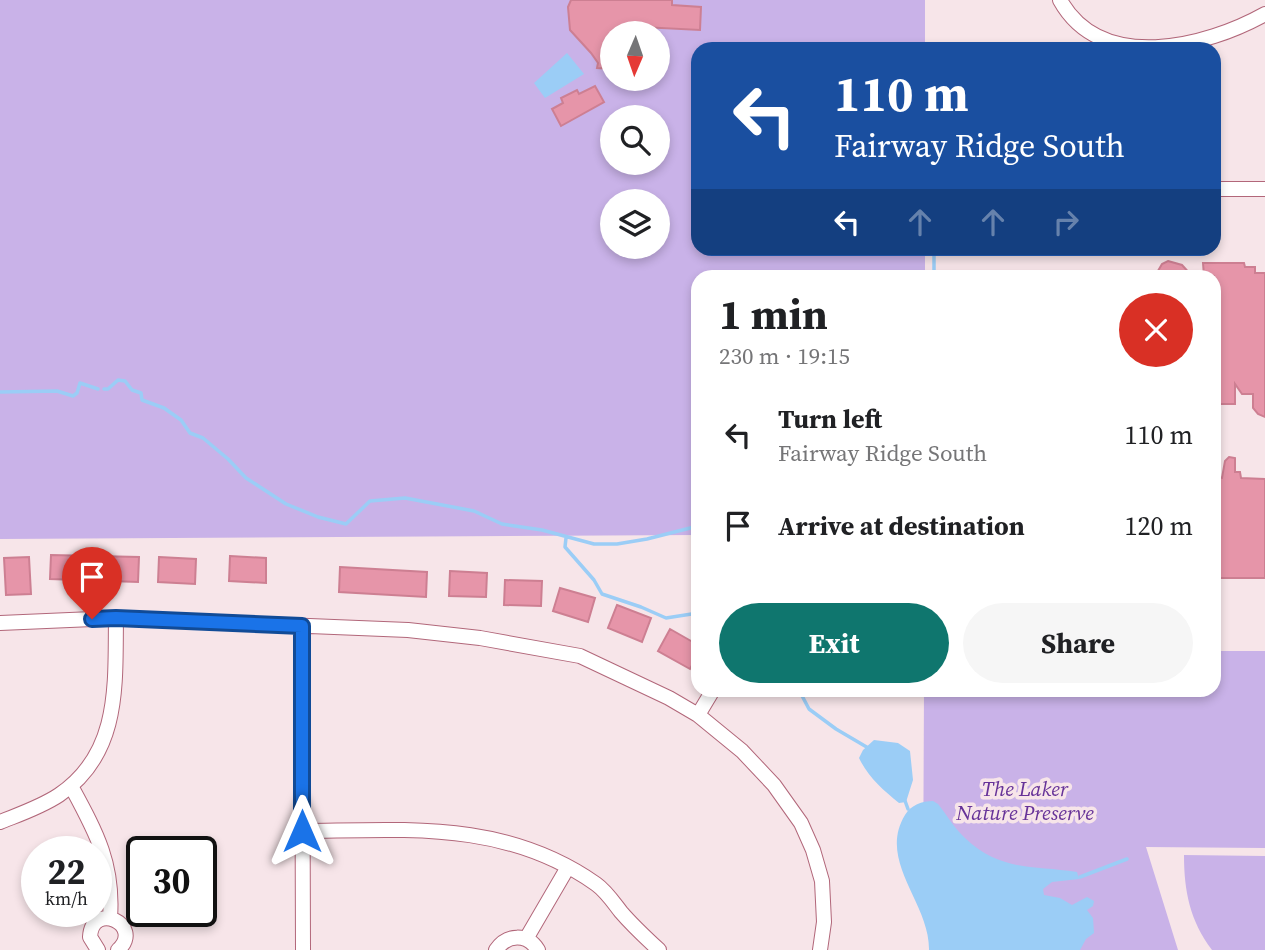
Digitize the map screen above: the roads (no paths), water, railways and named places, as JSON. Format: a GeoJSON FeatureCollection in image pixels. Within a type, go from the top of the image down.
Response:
{"type":"FeatureCollection","features":[{"type":"Feature","properties":{"kind":"street"},"geometry":{"type":"LineString","coordinates":[[1060,0],[1072,16],[1094,33],[1119,42]]}},
{"type":"Feature","properties":{"kind":"street"},"geometry":{"type":"LineString","coordinates":[[1196,42],[1265,15]]}},
{"type":"Feature","properties":{"kind":"street"},"geometry":{"type":"LineString","coordinates":[[1221,189],[1265,189]]}},
{"type":"Feature","properties":{"kind":"street"},"geometry":{"type":"LineString","coordinates":[[0,822],[41,805],[71,786],[90,766],[105,741],[113,704],[116,618]]}},
{"type":"Feature","properties":{"kind":"street"},"geometry":{"type":"LineString","coordinates":[[0,624],[116,618],[420,631],[480,638],[580,656],[669,698],[698,715],[742,751],[774,785],[801,823],[822,881],[824,922],[820,950]]}},
{"type":"Feature","properties":{"kind":"street"},"geometry":{"type":"LineString","coordinates":[[302,626],[303,950]]}},
{"type":"Feature","properties":{"kind":"street"},"geometry":{"type":"LineString","coordinates":[[698,715],[709,697]]}},
{"type":"Feature","properties":{"kind":"street"},"geometry":{"type":"LineString","coordinates":[[71,786],[97,836]]}},
{"type":"Feature","properties":{"kind":"street"},"geometry":{"type":"LineString","coordinates":[[302,831],[441,830],[490,837],[530,849],[599,886],[638,931],[659,950]]}},
{"type":"Feature","properties":{"kind":"street"},"geometry":{"type":"LineString","coordinates":[[526,939],[568,867]]}},
{"type":"Feature","properties":{"kind":"street"},"geometry":{"type":"LineString","coordinates":[[112,919],[119,922],[125,931],[125,941],[118,950]]}},
{"type":"Feature","properties":{"kind":"street"},"geometry":{"type":"LineString","coordinates":[[92,927],[90,937],[98,950]]}},
{"type":"Feature","properties":{"kind":"street"},"geometry":{"type":"LineString","coordinates":[[496,950],[508,939],[526,939],[538,950]]}},
{"type":"Feature","properties":{"kind":"water"},"geometry":{"type":"Polygon","coordinates":[[[567,53],[584,74],[545,98],[534,83],[567,53]]]}},
{"type":"Feature","properties":{"kind":"water"},"geometry":{"type":"Polygon","coordinates":[[[874,740],[898,743],[910,751],[913,780],[906,802],[899,803],[882,788],[859,758],[874,740]]]}},
{"type":"Feature","properties":{"kind":"water"},"geometry":{"type":"Polygon","coordinates":[[[933,801],[965,838],[992,857],[1018,865],[1077,872],[1079,879],[1052,882],[1043,889],[1044,895],[1060,898],[1072,905],[1087,897],[1094,901],[1093,906],[1087,910],[1093,918],[1094,933],[1086,939],[1080,950],[929,950],[922,916],[901,866],[897,849],[898,832],[907,812],[917,804],[933,801]]]}},
{"type":"Feature","properties":{"kind":"waterway"},"geometry":{"type":"LineString","coordinates":[[934,256],[934,270]]}},
{"type":"Feature","properties":{"kind":"waterway"},"geometry":{"type":"LineString","coordinates":[[104,389],[108,389],[118,380],[125,381],[132,390],[141,393],[142,400],[164,408],[181,420],[190,433],[203,438],[246,478],[286,504],[318,517],[346,524],[370,501],[405,498],[474,511],[502,524],[542,530],[594,544],[617,544],[647,539],[691,528]]}},
{"type":"Feature","properties":{"kind":"waterway"},"geometry":{"type":"LineString","coordinates":[[0,392],[57,391],[73,396],[80,383],[98,389]]}},
{"type":"Feature","properties":{"kind":"waterway"},"geometry":{"type":"LineString","coordinates":[[566,538],[565,547],[594,580],[602,594],[666,618],[691,614]]}},
{"type":"Feature","properties":{"kind":"waterway"},"geometry":{"type":"LineString","coordinates":[[803,697],[809,709],[870,749]]}},
{"type":"Feature","properties":{"kind":"waterway"},"geometry":{"type":"LineString","coordinates":[[904,798],[908,809]]}},
{"type":"Feature","properties":{"kind":"waterway"},"geometry":{"type":"LineString","coordinates":[[1080,877],[1127,859]]}},
{"type":"Feature","properties":{"kind":"park label","name":"The Laker Nature Preserve"},"geometry":{"type":"Point","coordinates":[1025,800]}}]}
